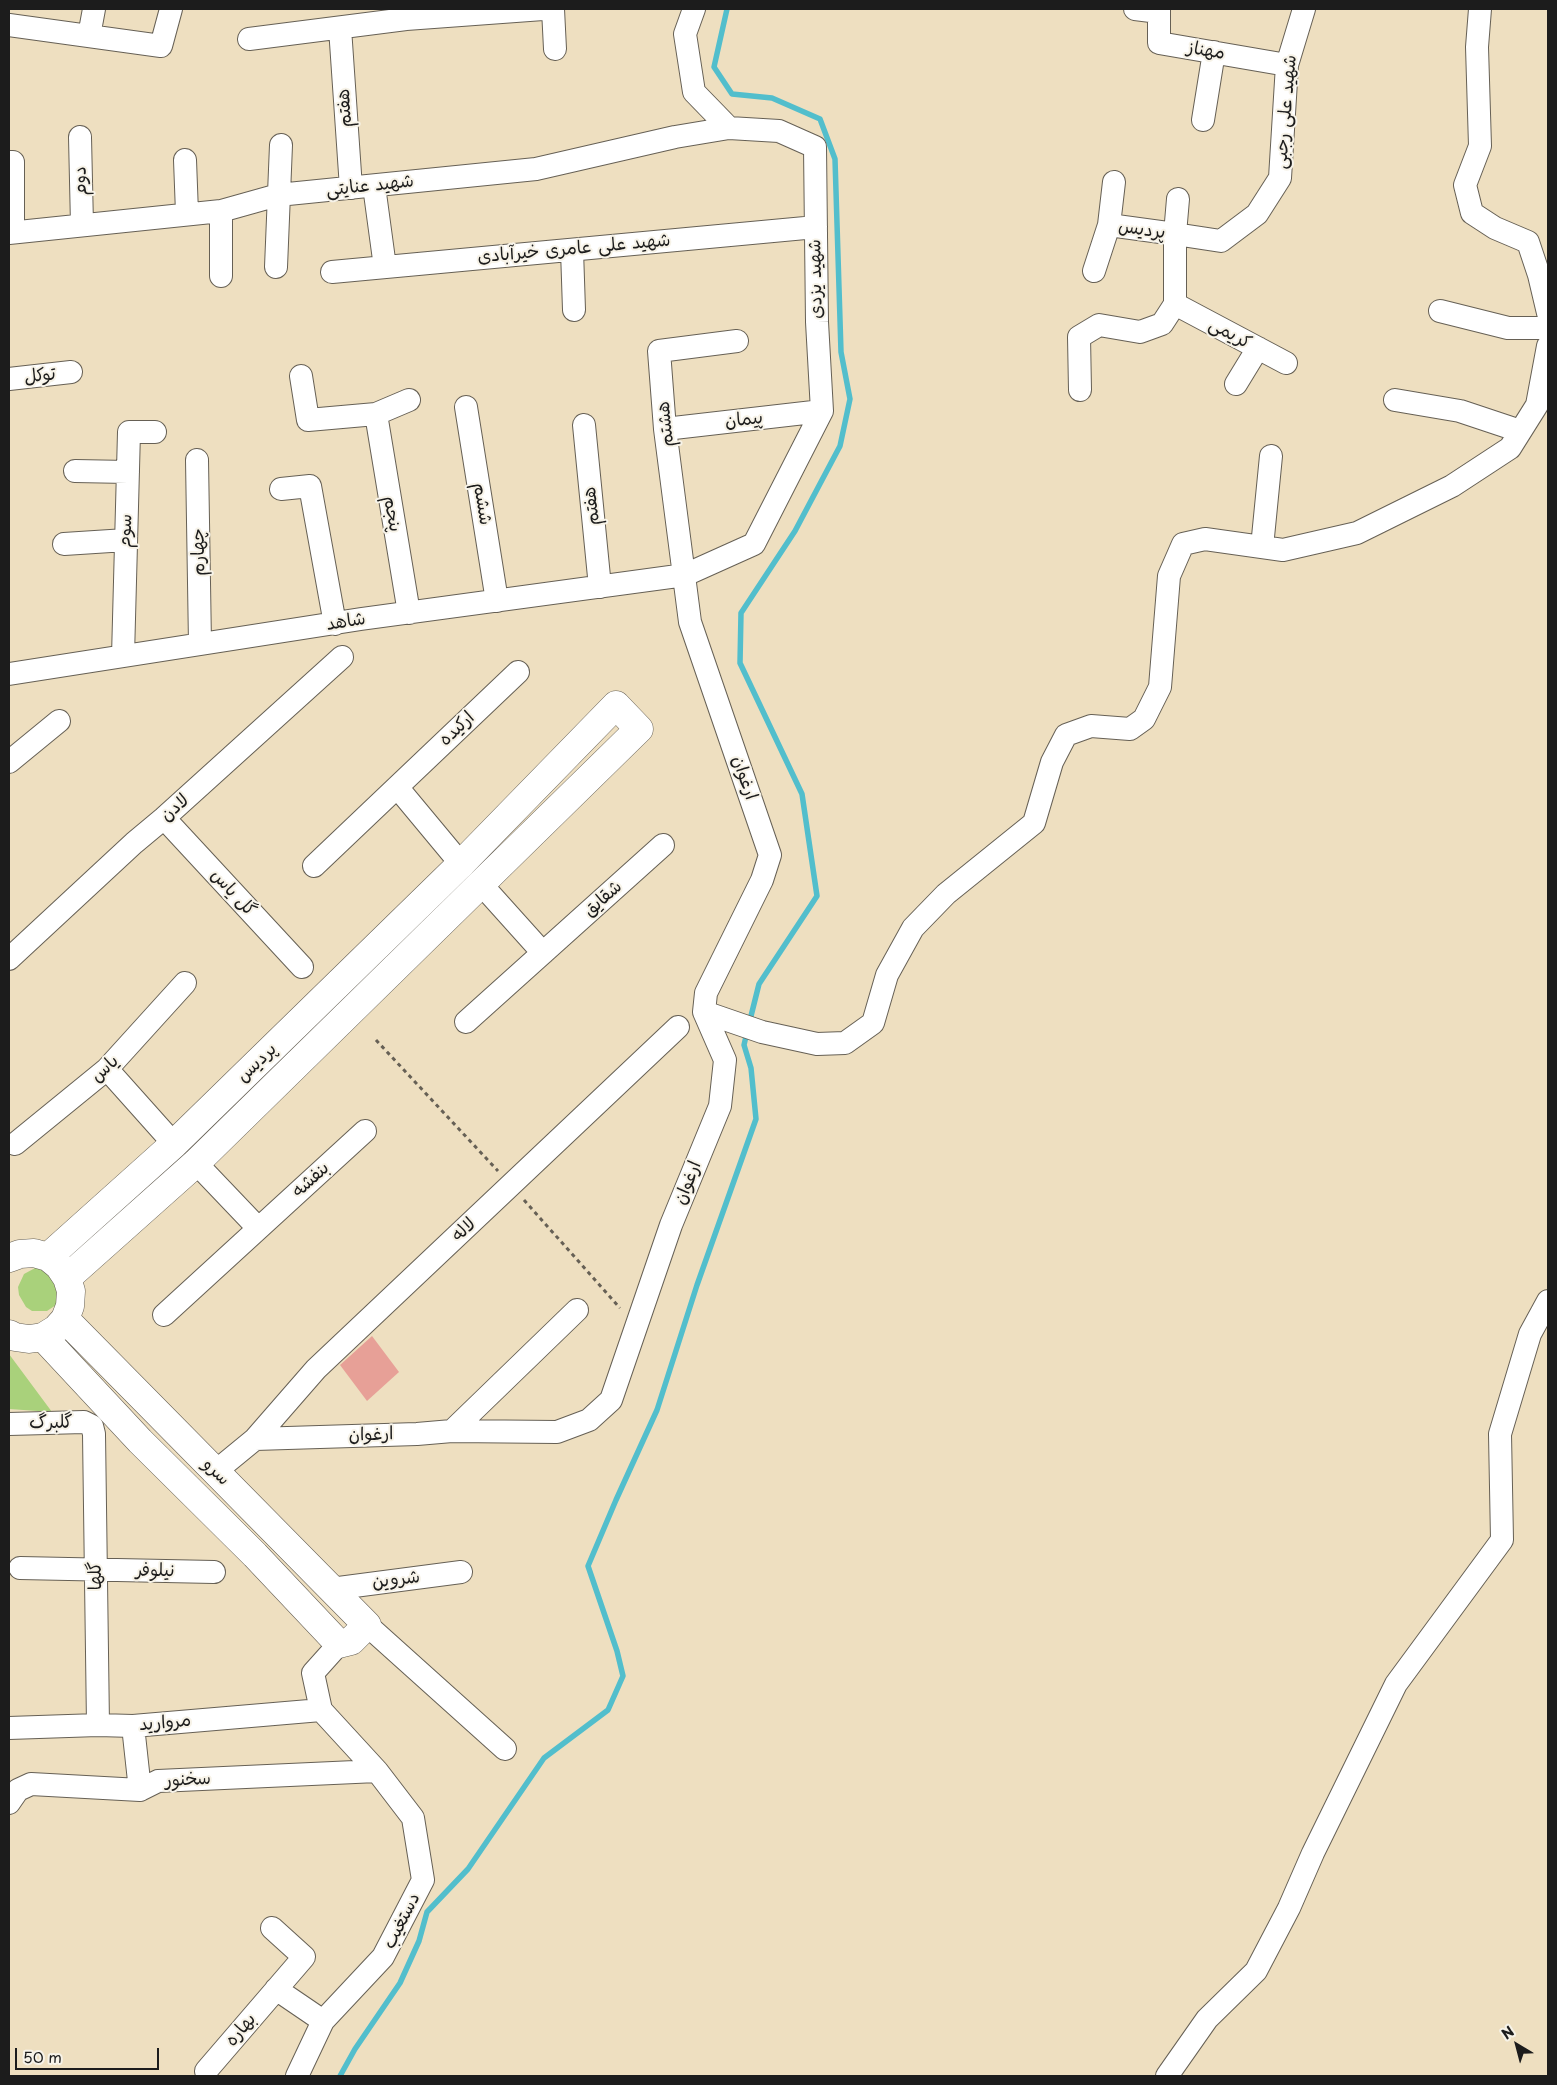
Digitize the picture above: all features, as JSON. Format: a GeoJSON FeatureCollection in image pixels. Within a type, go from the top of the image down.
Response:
{"type":"FeatureCollection","features":[{"type":"Feature","properties":{"kind":"street"},"geometry":{"type":"LineString","coordinates":[[89,36],[94,9]]}},
{"type":"Feature","properties":{"kind":"street"},"geometry":{"type":"LineString","coordinates":[[9,25],[161,46],[171,9]]}},
{"type":"Feature","properties":{"kind":"street"},"geometry":{"type":"LineString","coordinates":[[249,39],[340,28],[406,14],[544,9]]}},
{"type":"Feature","properties":{"kind":"street"},"geometry":{"type":"LineString","coordinates":[[553,9],[555,49]]}},
{"type":"Feature","properties":{"kind":"street"},"geometry":{"type":"LineString","coordinates":[[694,9],[685,34],[694,92],[729,128]]}},
{"type":"Feature","properties":{"kind":"street"},"geometry":{"type":"LineString","coordinates":[[1135,9],[1159,10]]}},
{"type":"Feature","properties":{"kind":"street","name":"شهید علی رجبی"},"geometry":{"type":"LineString","coordinates":[[1176,234],[1220,241],[1257,214],[1280,178],[1287,65],[1304,9]]}},
{"type":"Feature","properties":{"kind":"street"},"geometry":{"type":"LineString","coordinates":[[1480,9],[1477,47],[1480,146],[1465,185],[1472,213],[1495,228],[1528,242],[1539,275],[1548,313]]}},
{"type":"Feature","properties":{"kind":"street","name":"مهناز"},"geometry":{"type":"LineString","coordinates":[[1159,10],[1159,43],[1287,65]]}},
{"type":"Feature","properties":{"kind":"street","name":"هفتم"},"geometry":{"type":"LineString","coordinates":[[340,28],[351,188]]}},
{"type":"Feature","properties":{"kind":"street"},"geometry":{"type":"LineString","coordinates":[[1203,120],[1214,52]]}},
{"type":"Feature","properties":{"kind":"street","name":"شهید عنایتی"},"geometry":{"type":"LineString","coordinates":[[11,233],[187,213],[221,211],[278,195],[536,168],[675,137],[729,128]]}},
{"type":"Feature","properties":{"kind":"street","name":"شهید یزدی"},"geometry":{"type":"LineString","coordinates":[[729,128],[779,131],[815,147],[817,322],[822,411]]}},
{"type":"Feature","properties":{"kind":"street","name":"دوم"},"geometry":{"type":"LineString","coordinates":[[80,137],[82,225]]}},
{"type":"Feature","properties":{"kind":"street"},"geometry":{"type":"LineString","coordinates":[[276,267],[281,144]]}},
{"type":"Feature","properties":{"kind":"street"},"geometry":{"type":"LineString","coordinates":[[185,160],[187,213]]}},
{"type":"Feature","properties":{"kind":"street"},"geometry":{"type":"LineString","coordinates":[[9,162],[13,162],[11,233]]}},
{"type":"Feature","properties":{"kind":"street"},"geometry":{"type":"LineString","coordinates":[[1094,271],[1109,225],[1114,182]]}},
{"type":"Feature","properties":{"kind":"street"},"geometry":{"type":"LineString","coordinates":[[374,186],[385,268]]}},
{"type":"Feature","properties":{"kind":"street"},"geometry":{"type":"LineString","coordinates":[[1080,390],[1079,337],[1099,325],[1140,332],[1162,324],[1175,304],[1178,199]]}},
{"type":"Feature","properties":{"kind":"street"},"geometry":{"type":"LineString","coordinates":[[221,211],[221,276]]}},
{"type":"Feature","properties":{"kind":"street","name":"پردیس"},"geometry":{"type":"LineString","coordinates":[[1109,225],[1176,234]]}},
{"type":"Feature","properties":{"kind":"street","name":"شهید علی عامری خیرآبادی"},"geometry":{"type":"LineString","coordinates":[[332,272],[816,227]]}},
{"type":"Feature","properties":{"kind":"street"},"geometry":{"type":"LineString","coordinates":[[572,250],[574,310]]}},
{"type":"Feature","properties":{"kind":"street","name":"کریمی"},"geometry":{"type":"LineString","coordinates":[[1175,304],[1286,363]]}},
{"type":"Feature","properties":{"kind":"street"},"geometry":{"type":"LineString","coordinates":[[1440,311],[1508,328],[1548,328]]}},
{"type":"Feature","properties":{"kind":"street","name":"هشتم"},"geometry":{"type":"LineString","coordinates":[[685,575],[666,428],[659,351],[737,340]]}},
{"type":"Feature","properties":{"kind":"street"},"geometry":{"type":"LineString","coordinates":[[704,1012],[762,1032],[816,1044],[845,1043],[873,1023],[887,975],[913,928],[946,894],[1034,823],[1052,762],[1066,735],[1091,726],[1130,729],[1144,719],[1160,688],[1169,576],[1182,544],[1205,539],[1283,550],[1357,533],[1452,486],[1510,448],[1537,404],[1548,346]]}},
{"type":"Feature","properties":{"kind":"street"},"geometry":{"type":"LineString","coordinates":[[1236,384],[1258,348]]}},
{"type":"Feature","properties":{"kind":"street","name":"توکل"},"geometry":{"type":"LineString","coordinates":[[9,379],[71,372]]}},
{"type":"Feature","properties":{"kind":"street"},"geometry":{"type":"LineString","coordinates":[[301,376],[308,420],[376,414],[409,400]]}},
{"type":"Feature","properties":{"kind":"street"},"geometry":{"type":"LineString","coordinates":[[1395,400],[1460,410],[1520,431]]}},
{"type":"Feature","properties":{"kind":"street","name":"ششم"},"geometry":{"type":"LineString","coordinates":[[466,407],[497,601]]}},
{"type":"Feature","properties":{"kind":"street"},"geometry":{"type":"LineString","coordinates":[[685,575],[754,544],[822,411]]}},
{"type":"Feature","properties":{"kind":"street","name":"پیمان"},"geometry":{"type":"LineString","coordinates":[[666,428],[822,411]]}},
{"type":"Feature","properties":{"kind":"street","name":"پنجم"},"geometry":{"type":"LineString","coordinates":[[376,414],[409,613]]}},
{"type":"Feature","properties":{"kind":"street","name":"هفتم"},"geometry":{"type":"LineString","coordinates":[[584,425],[600,587]]}},
{"type":"Feature","properties":{"kind":"street","name":"سوم"},"geometry":{"type":"LineString","coordinates":[[122,656],[129,432],[155,432]]}},
{"type":"Feature","properties":{"kind":"street"},"geometry":{"type":"LineString","coordinates":[[1262,547],[1271,456]]}},
{"type":"Feature","properties":{"kind":"street","name":"چهارم"},"geometry":{"type":"LineString","coordinates":[[197,460],[200,644]]}},
{"type":"Feature","properties":{"kind":"street"},"geometry":{"type":"LineString","coordinates":[[75,471],[128,472]]}},
{"type":"Feature","properties":{"kind":"street"},"geometry":{"type":"LineString","coordinates":[[281,489],[310,486],[335,624]]}},
{"type":"Feature","properties":{"kind":"street"},"geometry":{"type":"LineString","coordinates":[[64,544],[126,540]]}},
{"type":"Feature","properties":{"kind":"street","name":"شاهد"},"geometry":{"type":"LineString","coordinates":[[9,674],[409,613],[685,575]]}},
{"type":"Feature","properties":{"kind":"street","name":"ارغوان"},"geometry":{"type":"LineString","coordinates":[[255,1438],[452,1432],[557,1432],[588,1420],[611,1400],[671,1225],[720,1106],[725,1060],[704,1012],[706,993],[762,880],[770,854],[690,622],[685,575]]}},
{"type":"Feature","properties":{"kind":"street","name":"لادن"},"geometry":{"type":"LineString","coordinates":[[9,960],[134,843],[342,657]]}},
{"type":"Feature","properties":{"kind":"street","name":"ارکیده"},"geometry":{"type":"LineString","coordinates":[[314,866],[518,672]]}},
{"type":"Feature","properties":{"kind":"street","name":"پردیس"},"geometry":{"type":"LineString","coordinates":[[48,1258],[174,1144],[461,864],[616,705],[639,729],[196,1163],[67,1278]]}},
{"type":"Feature","properties":{"kind":"street"},"geometry":{"type":"LineString","coordinates":[[9,762],[59,721]]}},
{"type":"Feature","properties":{"kind":"street"},"geometry":{"type":"LineString","coordinates":[[396,787],[461,864],[543,953]]}},
{"type":"Feature","properties":{"kind":"street","name":"گل یاس"},"geometry":{"type":"LineString","coordinates":[[164,818],[302,967]]}},
{"type":"Feature","properties":{"kind":"street","name":"شقایق"},"geometry":{"type":"LineString","coordinates":[[466,1022],[663,846]]}},
{"type":"Feature","properties":{"kind":"street","name":"یاس"},"geometry":{"type":"LineString","coordinates":[[15,1144],[107,1069],[185,983]]}},
{"type":"Feature","properties":{"kind":"street","name":"لاله"},"geometry":{"type":"LineString","coordinates":[[255,1438],[316,1369],[678,1027]]}},
{"type":"Feature","properties":{"kind":"street"},"geometry":{"type":"LineString","coordinates":[[107,1069],[174,1144],[196,1163],[258,1228]]}},
{"type":"Feature","properties":{"kind":"street","name":"بنفشه"},"geometry":{"type":"LineString","coordinates":[[164,1315],[365,1131]]}},
{"type":"Feature","properties":{"kind":"street"},"geometry":{"type":"LineString","coordinates":[[9,1258],[20,1254],[34,1253],[48,1258],[59,1266],[67,1278],[71,1291],[70,1306],[65,1319],[56,1330],[43,1337],[29,1339],[9,1335]]}},
{"type":"Feature","properties":{"kind":"street"},"geometry":{"type":"LineString","coordinates":[[1167,2076],[1207,2019],[1256,1971],[1289,1908],[1313,1853],[1396,1684],[1502,1540],[1500,1434],[1530,1334],[1548,1300]]}},
{"type":"Feature","properties":{"kind":"street"},"geometry":{"type":"LineString","coordinates":[[452,1432],[577,1310]]}},
{"type":"Feature","properties":{"kind":"street","name":"سرو"},"geometry":{"type":"LineString","coordinates":[[65,1319],[366,1624]]}},
{"type":"Feature","properties":{"kind":"street","name":"سرو"},"geometry":{"type":"LineString","coordinates":[[43,1337],[140,1441],[255,1555],[339,1644]]}},
{"type":"Feature","properties":{"kind":"street","name":"گلبرگ"},"geometry":{"type":"LineString","coordinates":[[9,1424],[84,1422],[92,1426]]}},
{"type":"Feature","properties":{"kind":"street","name":"گلها"},"geometry":{"type":"LineString","coordinates":[[92,1426],[94,1434],[98,1725]]}},
{"type":"Feature","properties":{"kind":"street"},"geometry":{"type":"LineString","coordinates":[[216,1472],[255,1438]]}},
{"type":"Feature","properties":{"kind":"street"},"geometry":{"type":"LineString","coordinates":[[255,1555],[278,1535]]}},
{"type":"Feature","properties":{"kind":"street","name":"نیلوفر"},"geometry":{"type":"LineString","coordinates":[[20,1568],[214,1572]]}},
{"type":"Feature","properties":{"kind":"street","name":"شروین"},"geometry":{"type":"LineString","coordinates":[[331,1588],[460,1572]]}},
{"type":"Feature","properties":{"kind":"street"},"geometry":{"type":"LineString","coordinates":[[321,1710],[313,1673],[339,1644],[351,1641],[366,1624],[505,1750]]}},
{"type":"Feature","properties":{"kind":"street","name":"مروارید"},"geometry":{"type":"LineString","coordinates":[[9,1728],[98,1725],[133,1726],[321,1710]]}},
{"type":"Feature","properties":{"kind":"street","name":"دستغیب"},"geometry":{"type":"LineString","coordinates":[[297,2076],[323,2021],[384,1957],[423,1880],[413,1818],[377,1771],[321,1710]]}},
{"type":"Feature","properties":{"kind":"street"},"geometry":{"type":"LineString","coordinates":[[133,1726],[140,1790]]}},
{"type":"Feature","properties":{"kind":"street","name":"سخنور"},"geometry":{"type":"LineString","coordinates":[[9,1803],[18,1790],[31,1784],[140,1790],[158,1781],[377,1771]]}},
{"type":"Feature","properties":{"kind":"street","name":"بهاره"},"geometry":{"type":"LineString","coordinates":[[206,2071],[304,1957],[272,1928]]}},
{"type":"Feature","properties":{"kind":"street"},"geometry":{"type":"LineString","coordinates":[[276,1989],[323,2021]]}},
{"type":"Feature","properties":{"kind":"green space"},"geometry":{"type":"Polygon","coordinates":[[[37,1267],[58,1274],[59,1303],[47,1311],[32,1311],[26,1307],[19,1295],[18,1287],[24,1274],[37,1267]]]}},
{"type":"Feature","properties":{"kind":"green space"},"geometry":{"type":"Polygon","coordinates":[[[9,1354],[52,1412],[9,1409],[9,1354]]]}},
{"type":"Feature","properties":{"kind":"building"},"geometry":{"type":"Polygon","coordinates":[[[372,1336],[399,1372],[367,1401],[340,1365],[372,1336]]]}},
{"type":"Feature","properties":{"kind":"waterway"},"geometry":{"type":"LineString","coordinates":[[727,9],[714,67],[732,94],[772,98],[820,119],[835,159],[841,352],[850,399],[840,446],[795,531],[741,613],[740,663],[802,794],[817,896],[759,984],[749,1024]]}},
{"type":"Feature","properties":{"kind":"waterway"},"geometry":{"type":"LineString","coordinates":[[340,2076],[355,2049],[400,1983],[419,1941],[427,1912],[468,1869],[544,1758],[608,1710],[623,1676],[617,1651],[588,1566],[657,1410],[697,1285],[756,1119],[751,1068],[744,1045],[747,1032]]}}]}
